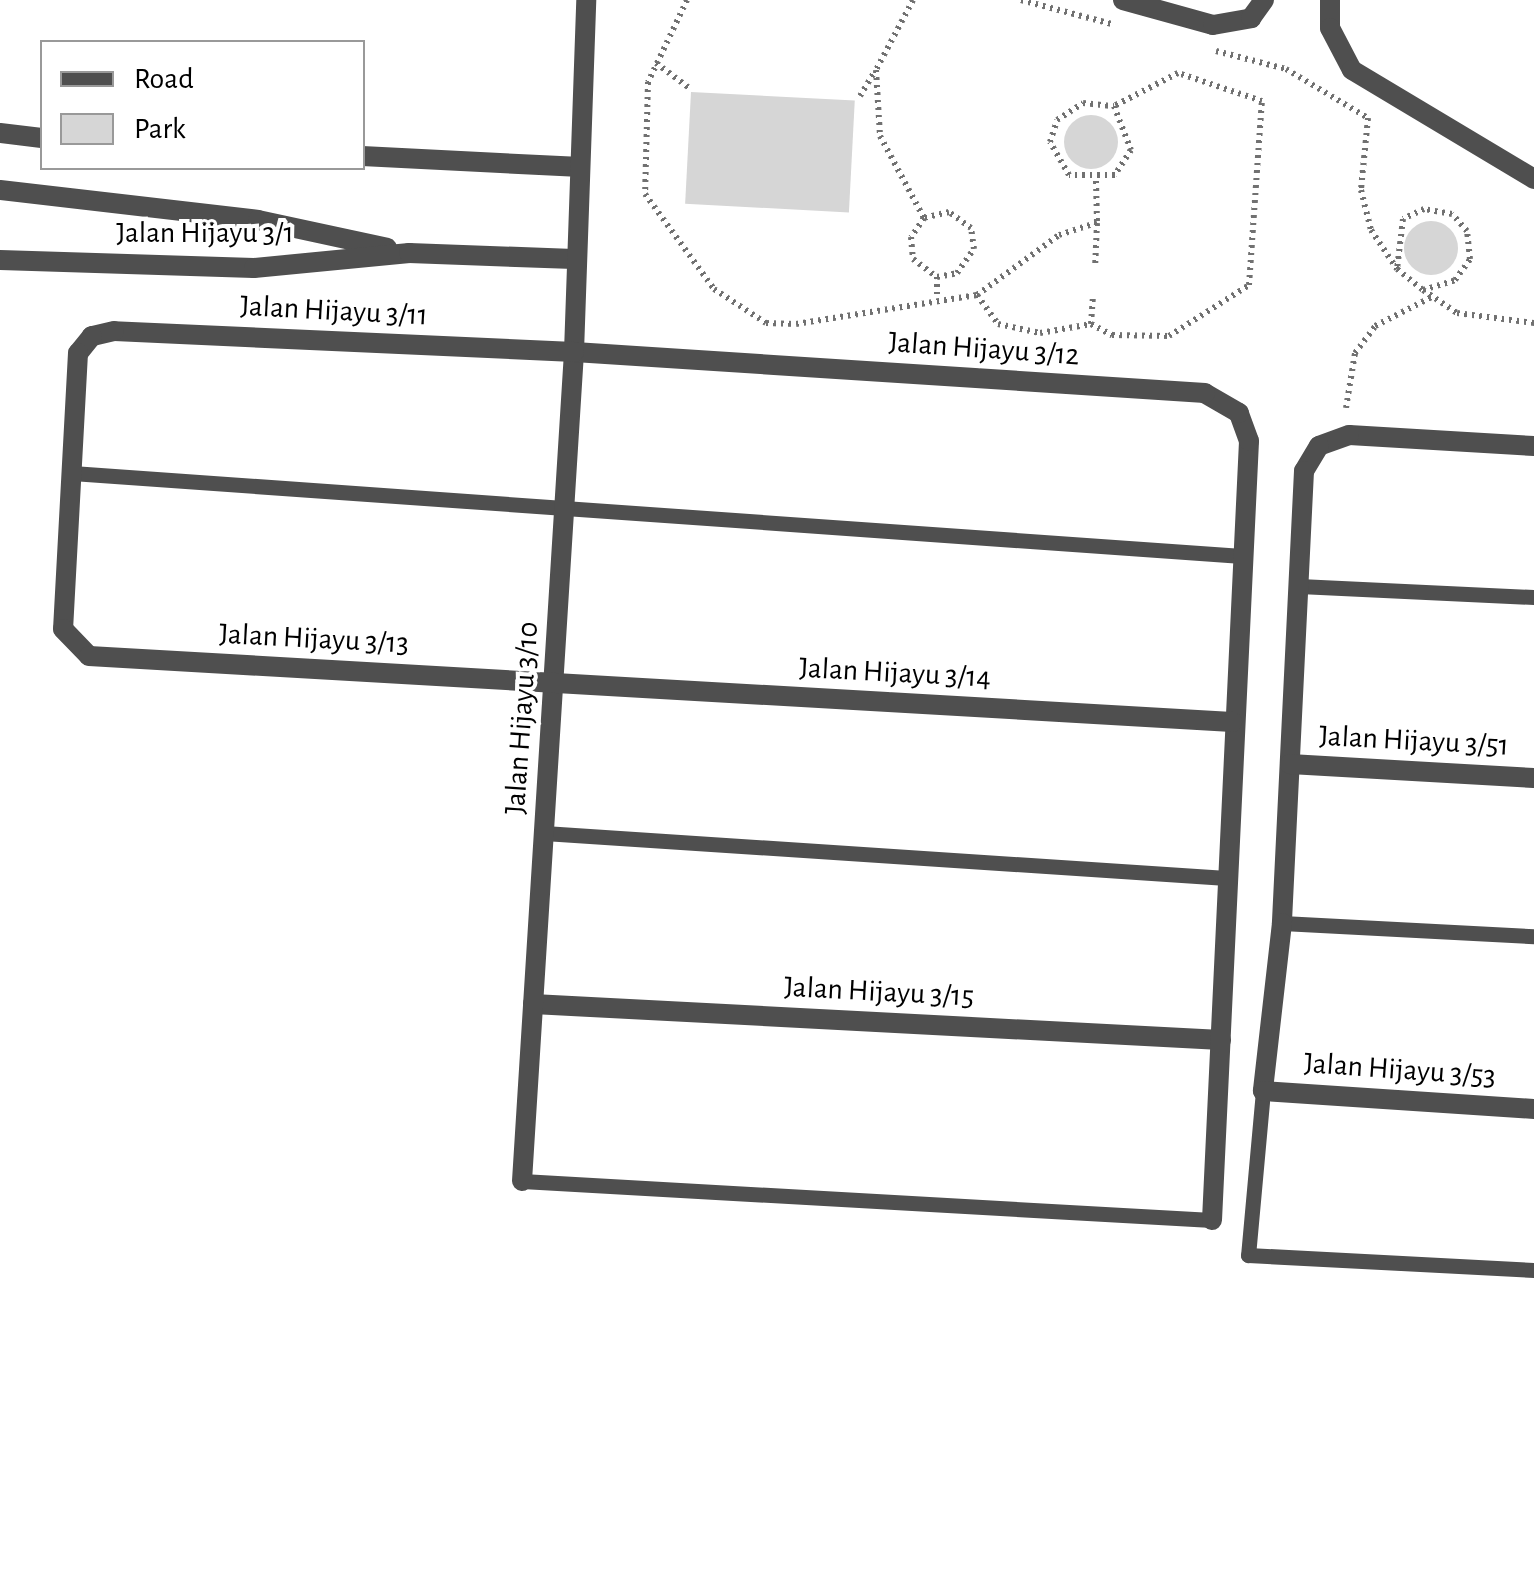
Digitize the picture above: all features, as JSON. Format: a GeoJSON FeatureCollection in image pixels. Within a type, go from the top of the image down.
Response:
{"type":"FeatureCollection","features":[{"type":"Feature","properties":{"kind":"street","name":"Jalan Hijayu 3/10"},"geometry":{"type":"LineString","coordinates":[[522,1181],[574,352],[576,167],[586,0]]}},
{"type":"Feature","properties":{"kind":"street"},"geometry":{"type":"LineString","coordinates":[[1123,0],[1213,25],[1251,18],[1264,0]]}},
{"type":"Feature","properties":{"kind":"street"},"geometry":{"type":"LineString","coordinates":[[1330,0],[1330,28],[1352,70],[1534,179]]}},
{"type":"Feature","properties":{"kind":"street"},"geometry":{"type":"LineString","coordinates":[[0,133],[40,138]]}},
{"type":"Feature","properties":{"kind":"street"},"geometry":{"type":"LineString","coordinates":[[365,156],[576,167]]}},
{"type":"Feature","properties":{"kind":"street","name":"Jalan Hijayu 3/1"},"geometry":{"type":"LineString","coordinates":[[0,190],[258,220],[409,253]]}},
{"type":"Feature","properties":{"kind":"street","name":"Jalan Hijayu 3/1"},"geometry":{"type":"LineString","coordinates":[[0,260],[254,268],[409,253],[574,259]]}},
{"type":"Feature","properties":{"kind":"street","name":"Jalan Hijayu 3/11"},"geometry":{"type":"LineString","coordinates":[[72,473],[78,353],[92,336],[574,352]]}},
{"type":"Feature","properties":{"kind":"street","name":"Jalan Hijayu 3/12"},"geometry":{"type":"LineString","coordinates":[[574,352],[1205,393],[1239,413],[1249,441],[1232,722],[1212,1220]]}},
{"type":"Feature","properties":{"kind":"street"},"geometry":{"type":"LineString","coordinates":[[1263,1091],[1282,923],[1304,470],[1319,446],[1350,435],[1534,446]]}},
{"type":"Feature","properties":{"kind":"street","name":"Jalan Hijayu 3/13"},"geometry":{"type":"LineString","coordinates":[[72,473],[63,629],[72,648],[554,684]]}},
{"type":"Feature","properties":{"kind":"street","name":"Jalan Hijayu 3/14"},"geometry":{"type":"LineString","coordinates":[[554,684],[1232,722]]}},
{"type":"Feature","properties":{"kind":"street","name":"Jalan Hijayu 3/51"},"geometry":{"type":"LineString","coordinates":[[1290,764],[1534,778]]}},
{"type":"Feature","properties":{"kind":"street","name":"Jalan Hijayu 3/15"},"geometry":{"type":"LineString","coordinates":[[533,1004],[1222,1040]]}},
{"type":"Feature","properties":{"kind":"street","name":"Jalan Hijayu 3/53"},"geometry":{"type":"LineString","coordinates":[[1263,1091],[1534,1109]]}},
{"type":"Feature","properties":{"kind":"lane"},"geometry":{"type":"LineString","coordinates":[[72,473],[1242,556]]}},
{"type":"Feature","properties":{"kind":"lane"},"geometry":{"type":"LineString","coordinates":[[1299,586],[1534,597]]}},
{"type":"Feature","properties":{"kind":"lane"},"geometry":{"type":"LineString","coordinates":[[544,833],[1227,878]]}},
{"type":"Feature","properties":{"kind":"lane"},"geometry":{"type":"LineString","coordinates":[[1282,923],[1534,936]]}},
{"type":"Feature","properties":{"kind":"lane"},"geometry":{"type":"LineString","coordinates":[[1263,1091],[1248,1255],[1534,1270]]}},
{"type":"Feature","properties":{"kind":"lane"},"geometry":{"type":"LineString","coordinates":[[522,1181],[1212,1220]]}},
{"type":"Feature","properties":{"kind":"path"},"geometry":{"type":"LineString","coordinates":[[687,0],[656,63],[646,194],[714,289],[766,323],[796,324],[977,295],[1059,235],[1096,223]]}},
{"type":"Feature","properties":{"kind":"path"},"geometry":{"type":"LineString","coordinates":[[860,96],[913,0]]}},
{"type":"Feature","properties":{"kind":"path"},"geometry":{"type":"LineString","coordinates":[[656,63],[689,88]]}},
{"type":"Feature","properties":{"kind":"path"},"geometry":{"type":"LineString","coordinates":[[876,70],[880,136],[924,218]]}},
{"type":"Feature","properties":{"kind":"path"},"geometry":{"type":"LineString","coordinates":[[977,295],[1013,332],[1091,324],[1112,335],[1169,336],[1249,285],[1262,101],[1178,73],[1114,106],[1082,103],[1057,120],[1050,142],[1069,174],[1096,182],[1115,174],[1131,150],[1114,106]]}},
{"type":"Feature","properties":{"kind":"path"},"geometry":{"type":"LineString","coordinates":[[1368,118],[1361,190],[1371,230],[1397,269],[1423,290],[1490,322],[1534,323]]}},
{"type":"Feature","properties":{"kind":"path"},"geometry":{"type":"LineString","coordinates":[[1096,182],[1096,268]]}},
{"type":"Feature","properties":{"kind":"path"},"geometry":{"type":"LineString","coordinates":[[1397,269],[1403,220],[1424,209],[1452,214],[1467,231],[1470,259],[1455,280],[1423,290]]}},
{"type":"Feature","properties":{"kind":"path"},"geometry":{"type":"LineString","coordinates":[[949,212],[970,228],[974,249],[956,273],[937,277],[913,258],[911,236],[924,218],[949,212]]}},
{"type":"Feature","properties":{"kind":"path"},"geometry":{"type":"LineString","coordinates":[[937,277],[937,299]]}},
{"type":"Feature","properties":{"kind":"path"},"geometry":{"type":"LineString","coordinates":[[1346,408],[1356,353],[1375,326],[1434,296]]}},
{"type":"Feature","properties":{"kind":"path"},"geometry":{"type":"LineString","coordinates":[[1091,324],[1093,298]]}},
{"type":"Feature","properties":{"kind":"green space"},"geometry":{"type":"Polygon","coordinates":[[[691,92],[855,101],[849,212],[685,204],[691,92]]]}},
{"type":"Feature","properties":{"kind":"green space"},"geometry":{"type":"Polygon","coordinates":[[[1091,115],[1110,123],[1118,142],[1110,161],[1091,169],[1072,161],[1064,142],[1072,123],[1091,115]]]}},
{"type":"Feature","properties":{"kind":"green space"},"geometry":{"type":"Polygon","coordinates":[[[1431,221],[1450,229],[1458,248],[1450,267],[1431,275],[1412,267],[1404,248],[1412,229],[1431,221]]]}}]}
